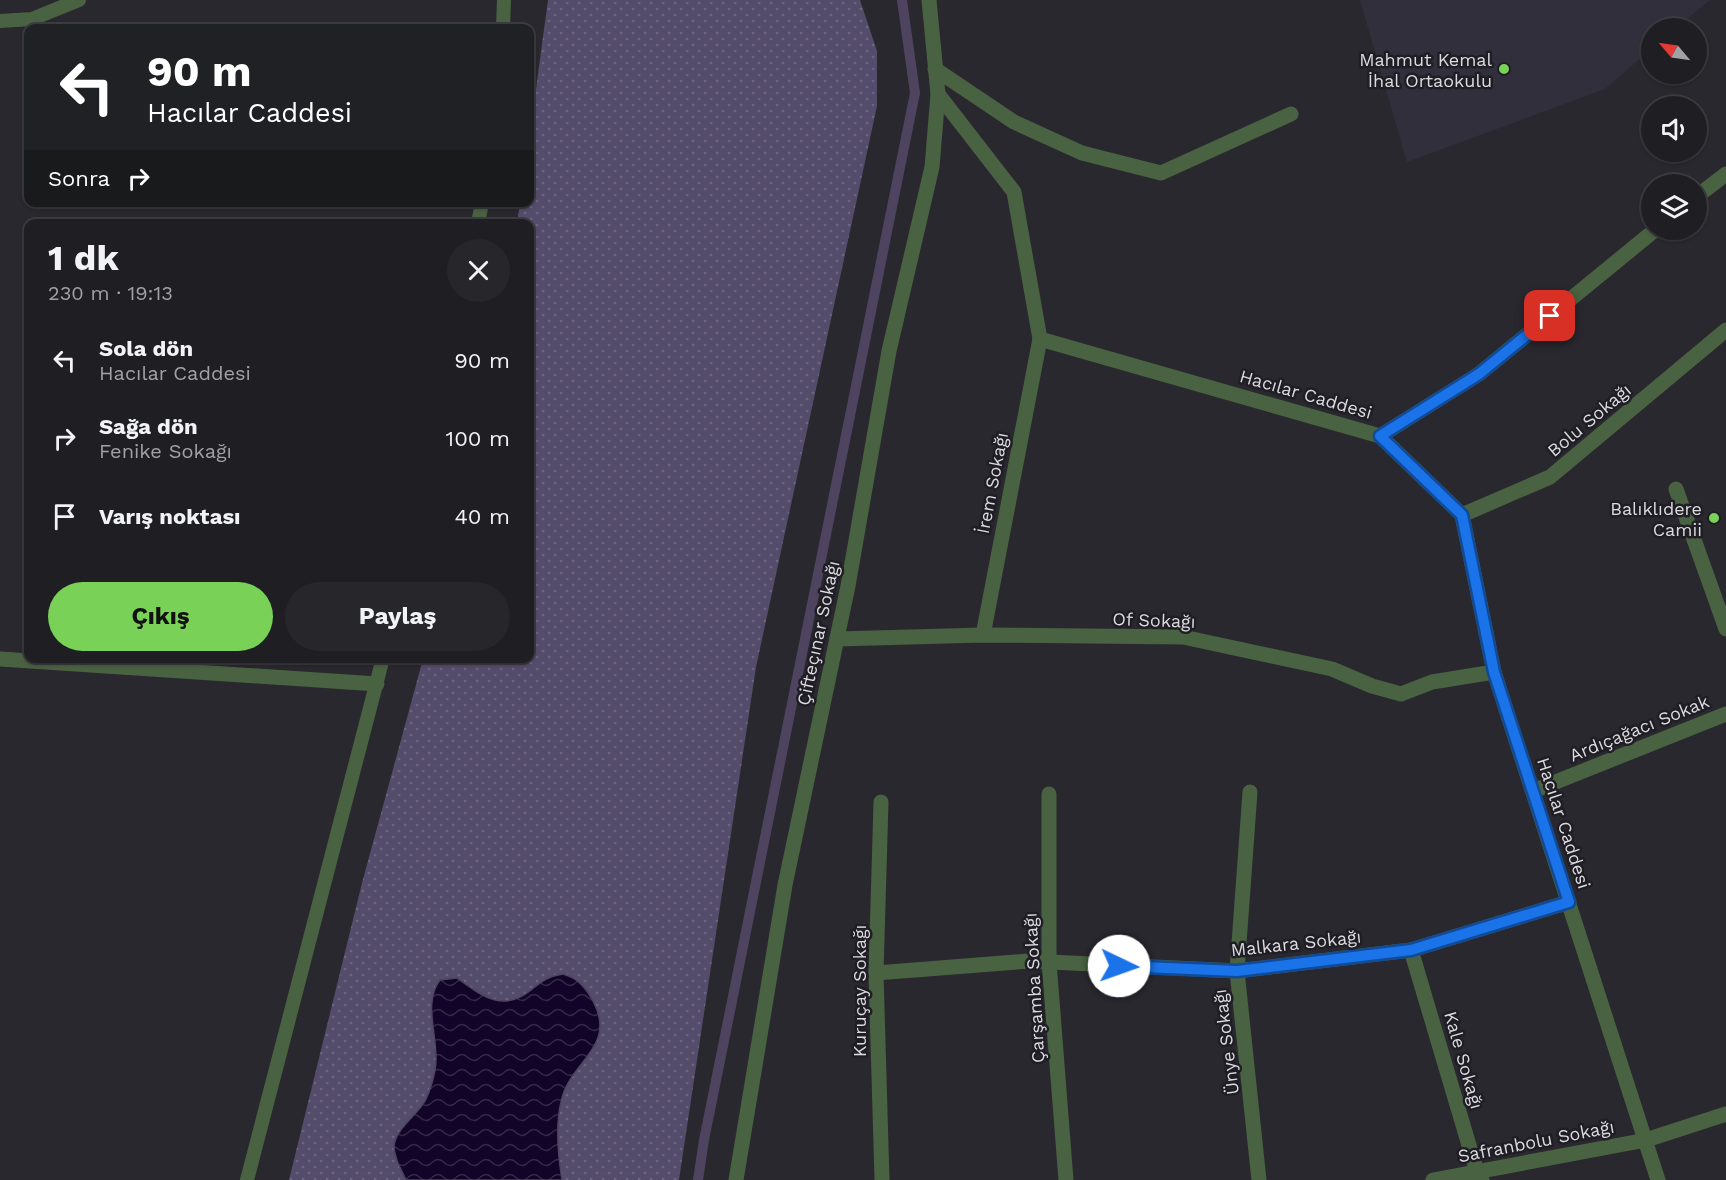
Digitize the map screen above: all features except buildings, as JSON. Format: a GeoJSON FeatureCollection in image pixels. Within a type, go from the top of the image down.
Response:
{"type":"FeatureCollection","features":[{"type":"Feature","properties":{"kind":"street"},"geometry":{"type":"LineString","coordinates":[[929,0],[938,94],[1014,192],[1040,339]]}},
{"type":"Feature","properties":{"kind":"street"},"geometry":{"type":"LineString","coordinates":[[935,69],[1014,122],[1082,153],[1161,173],[1291,114]]}},
{"type":"Feature","properties":{"kind":"street","name":"Çifteçınar Sokağı"},"geometry":{"type":"LineString","coordinates":[[736,1180],[785,885],[837,639],[889,351],[932,167],[938,94]]}},
{"type":"Feature","properties":{"kind":"street"},"geometry":{"type":"LineString","coordinates":[[1707,189],[1721,178],[1726,194]]}},
{"type":"Feature","properties":{"kind":"street"},"geometry":{"type":"LineString","coordinates":[[1380,436],[1479,374],[1643,240]]}},
{"type":"Feature","properties":{"kind":"street","name":"Bolu Sokağı"},"geometry":{"type":"LineString","coordinates":[[1462,515],[1550,477],[1726,330]]}},
{"type":"Feature","properties":{"kind":"street","name":"Hacılar Caddesi"},"geometry":{"type":"LineString","coordinates":[[1040,339],[1380,436],[1462,515],[1494,672],[1658,1180]]}},
{"type":"Feature","properties":{"kind":"street","name":"İrem Sokağı"},"geometry":{"type":"LineString","coordinates":[[983,635],[1040,339]]}},
{"type":"Feature","properties":{"kind":"street"},"geometry":{"type":"LineString","coordinates":[[1676,489],[1726,629]]}},
{"type":"Feature","properties":{"kind":"street","name":"Of Sokağı"},"geometry":{"type":"LineString","coordinates":[[837,639],[983,635],[1183,637],[1332,669],[1372,686],[1401,694],[1432,682],[1494,672]]}},
{"type":"Feature","properties":{"kind":"street"},"geometry":{"type":"LineString","coordinates":[[0,659],[24,661]]}},
{"type":"Feature","properties":{"kind":"street"},"geometry":{"type":"LineString","coordinates":[[60,663],[377,684]]}},
{"type":"Feature","properties":{"kind":"street","name":"Ardıçağacı Sokak"},"geometry":{"type":"LineString","coordinates":[[1533,791],[1726,714]]}},
{"type":"Feature","properties":{"kind":"street","name":"Ünye Sokağı"},"geometry":{"type":"LineString","coordinates":[[1250,792],[1237,971],[1259,1180]]}},
{"type":"Feature","properties":{"kind":"street","name":"Çarşamba Sokağı"},"geometry":{"type":"LineString","coordinates":[[1049,794],[1049,962],[1066,1180]]}},
{"type":"Feature","properties":{"kind":"street","name":"Kuruçay Sokağı"},"geometry":{"type":"LineString","coordinates":[[880,802],[876,973],[882,1180]]}},
{"type":"Feature","properties":{"kind":"street","name":"Malkara Sokağı"},"geometry":{"type":"LineString","coordinates":[[876,973],[1049,962],[1237,971],[1411,950],[1569,902]]}},
{"type":"Feature","properties":{"kind":"street","name":"Kale Sokağı"},"geometry":{"type":"LineString","coordinates":[[1411,950],[1479,1176]]}},
{"type":"Feature","properties":{"kind":"street","name":"Safranbolu Sokağı"},"geometry":{"type":"LineString","coordinates":[[1433,1180],[1479,1176],[1646,1140],[1726,1114]]}},
{"type":"Feature","properties":{"kind":"lane"},"geometry":{"type":"LineString","coordinates":[[0,21],[32,19],[79,0]]}},
{"type":"Feature","properties":{"kind":"lane"},"geometry":{"type":"LineString","coordinates":[[502,24],[504,0]]}},
{"type":"Feature","properties":{"kind":"lane"},"geometry":{"type":"LineString","coordinates":[[247,1180],[382,663]]}},
{"type":"Feature","properties":{"kind":"shaded area"},"geometry":{"type":"Polygon","coordinates":[[[548,0],[860,0],[877,51],[877,106],[756,667],[679,1180],[289,1180],[362,883],[422,663],[534,663],[534,219],[518,219],[519,207],[534,207],[534,103],[548,0]]]}},
{"type":"Feature","properties":{"kind":"shaded area","name":"Mahmut Kemal İhal Ortaokulu"},"geometry":{"type":"Polygon","coordinates":[[[1360,0],[1710,0],[1688,18],[1641,18],[1641,58],[1605,89],[1407,162],[1360,0]]]}},
{"type":"Feature","properties":{"kind":"water"},"geometry":{"type":"Polygon","coordinates":[[[563,974],[577,981],[590,996],[599,1017],[600,1031],[596,1043],[566,1088],[561,1102],[558,1141],[562,1180],[406,1180],[396,1159],[395,1140],[425,1101],[432,1082],[436,1048],[432,1000],[440,980],[457,978],[484,996],[502,1001],[521,997],[546,979],[563,974]]]}},
{"type":"Feature","properties":{"kind":"waterway"},"geometry":{"type":"LineString","coordinates":[[698,1180],[704,1140],[915,93],[902,0]]}},
{"type":"Feature","properties":{"kind":"place","name":"Mahmut Kemal İhal Ortaokulu"},"geometry":{"type":"Point","coordinates":[1504,69]}},
{"type":"Feature","properties":{"kind":"place","name":"Balıklıdere Camii"},"geometry":{"type":"Point","coordinates":[1714,518]}},
{"type":"Feature","properties":{"kind":"route"},"geometry":{"type":"LineString","coordinates":[[1119,966],[1237,971],[1411,950],[1487,929],[1569,902],[1494,672],[1462,515],[1380,436],[1479,374],[1550,316]]}}]}
